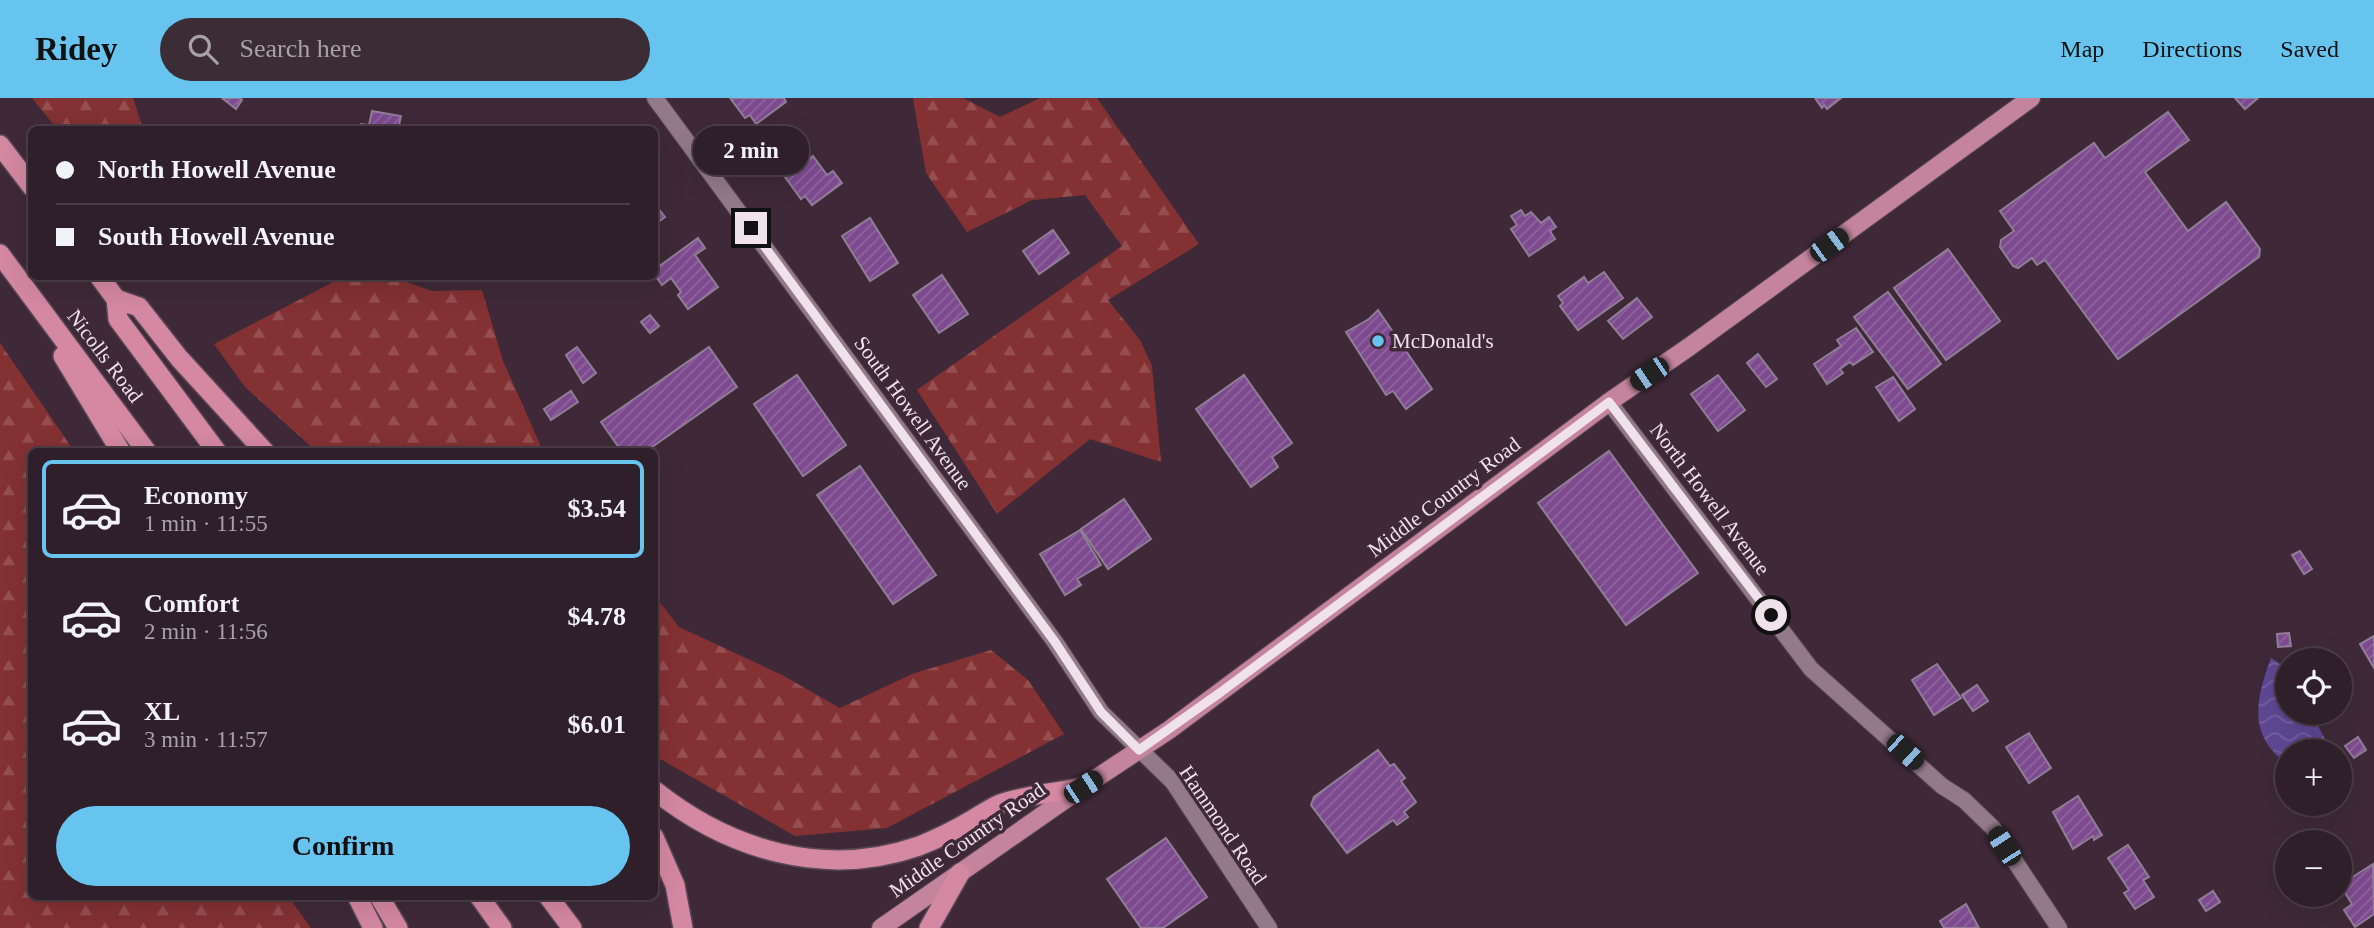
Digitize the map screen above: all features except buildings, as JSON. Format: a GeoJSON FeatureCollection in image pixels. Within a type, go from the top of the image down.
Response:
{"type":"FeatureCollection","features":[{"type":"Feature","properties":{"kind":"highway"},"geometry":{"type":"LineString","coordinates":[[0,145],[28,182]]}},
{"type":"Feature","properties":{"kind":"highway","name":"Nicolls Road"},"geometry":{"type":"LineString","coordinates":[[0,254],[145,448]]}},
{"type":"Feature","properties":{"kind":"highway"},"geometry":{"type":"LineString","coordinates":[[13,271],[119,448]]}},
{"type":"Feature","properties":{"kind":"highway","name":"Nicolls Road"},"geometry":{"type":"LineString","coordinates":[[102,280],[116,299],[118,319],[214,448]]}},
{"type":"Feature","properties":{"kind":"highway"},"geometry":{"type":"LineString","coordinates":[[116,299],[139,307],[187,367],[261,448]]}},
{"type":"Feature","properties":{"kind":"highway"},"geometry":{"type":"LineString","coordinates":[[658,793],[696,820],[737,841],[789,856],[846,860],[872,858],[920,846],[959,828],[1000,804],[1083,787]]}},
{"type":"Feature","properties":{"kind":"highway"},"geometry":{"type":"LineString","coordinates":[[658,846],[676,885],[683,928]]}},
{"type":"Feature","properties":{"kind":"highway"},"geometry":{"type":"LineString","coordinates":[[929,928],[960,873]]}},
{"type":"Feature","properties":{"kind":"highway"},"geometry":{"type":"LineString","coordinates":[[358,900],[373,928]]}},
{"type":"Feature","properties":{"kind":"highway"},"geometry":{"type":"LineString","coordinates":[[381,900],[398,928]]}},
{"type":"Feature","properties":{"kind":"highway"},"geometry":{"type":"LineString","coordinates":[[482,900],[502,928]]}},
{"type":"Feature","properties":{"kind":"highway"},"geometry":{"type":"LineString","coordinates":[[551,900],[572,928]]}},
{"type":"Feature","properties":{"kind":"main road","name":"Middle Country Road"},"geometry":{"type":"LineString","coordinates":[[881,928],[1221,692],[1609,402],[1689,347],[2031,98]]}},
{"type":"Feature","properties":{"kind":"street","name":"South Howell Avenue"},"geometry":{"type":"LineString","coordinates":[[655,98],[1055,642],[1101,712],[1139,750]]}},
{"type":"Feature","properties":{"kind":"street","name":"North Howell Avenue"},"geometry":{"type":"LineString","coordinates":[[1609,402],[1811,669],[1993,828],[2059,928]]}},
{"type":"Feature","properties":{"kind":"street","name":"Hammond Road"},"geometry":{"type":"LineString","coordinates":[[1139,750],[1173,782],[1269,928]]}},
{"type":"Feature","properties":{"kind":"green space"},"geometry":{"type":"Polygon","coordinates":[[[32,98],[133,98],[142,126],[55,126],[32,98]]]}},
{"type":"Feature","properties":{"kind":"green space"},"geometry":{"type":"Polygon","coordinates":[[[913,98],[963,98],[1000,117],[1040,98],[1097,98],[1199,244],[1108,300],[1140,340],[1152,366],[1161,462],[1090,439],[997,514],[917,390],[1122,246],[1085,195],[1032,200],[967,232],[926,173],[913,98]]]}},
{"type":"Feature","properties":{"kind":"green space"},"geometry":{"type":"Polygon","coordinates":[[[337,280],[401,280],[432,291],[482,290],[503,361],[542,448],[313,448],[245,387],[214,344],[337,280]]]}},
{"type":"Feature","properties":{"kind":"green space"},"geometry":{"type":"Polygon","coordinates":[[[0,343],[72,448],[28,448],[28,900],[291,900],[311,928],[0,928],[0,343]]]}},
{"type":"Feature","properties":{"kind":"green space"},"geometry":{"type":"Polygon","coordinates":[[[658,600],[679,627],[782,675],[840,708],[912,674],[991,650],[1028,680],[1064,734],[887,828],[795,836],[658,758],[658,600]]]}},
{"type":"Feature","properties":{"kind":"water"},"geometry":{"type":"Polygon","coordinates":[[[2271,658],[2275,660],[2275,725],[2317,725],[2325,739],[2275,739],[2275,754],[2260,728],[2258,715],[2262,688],[2271,658]]]}},
{"type":"Feature","properties":{"kind":"place","name":"McDonald's"},"geometry":{"type":"Point","coordinates":[1378,341]}},
{"type":"Feature","properties":{"kind":"route"},"geometry":{"type":"LineString","coordinates":[[751,228],[1055,642],[1101,712],[1139,750],[1221,692],[1609,402],[1771,615]]}}]}
